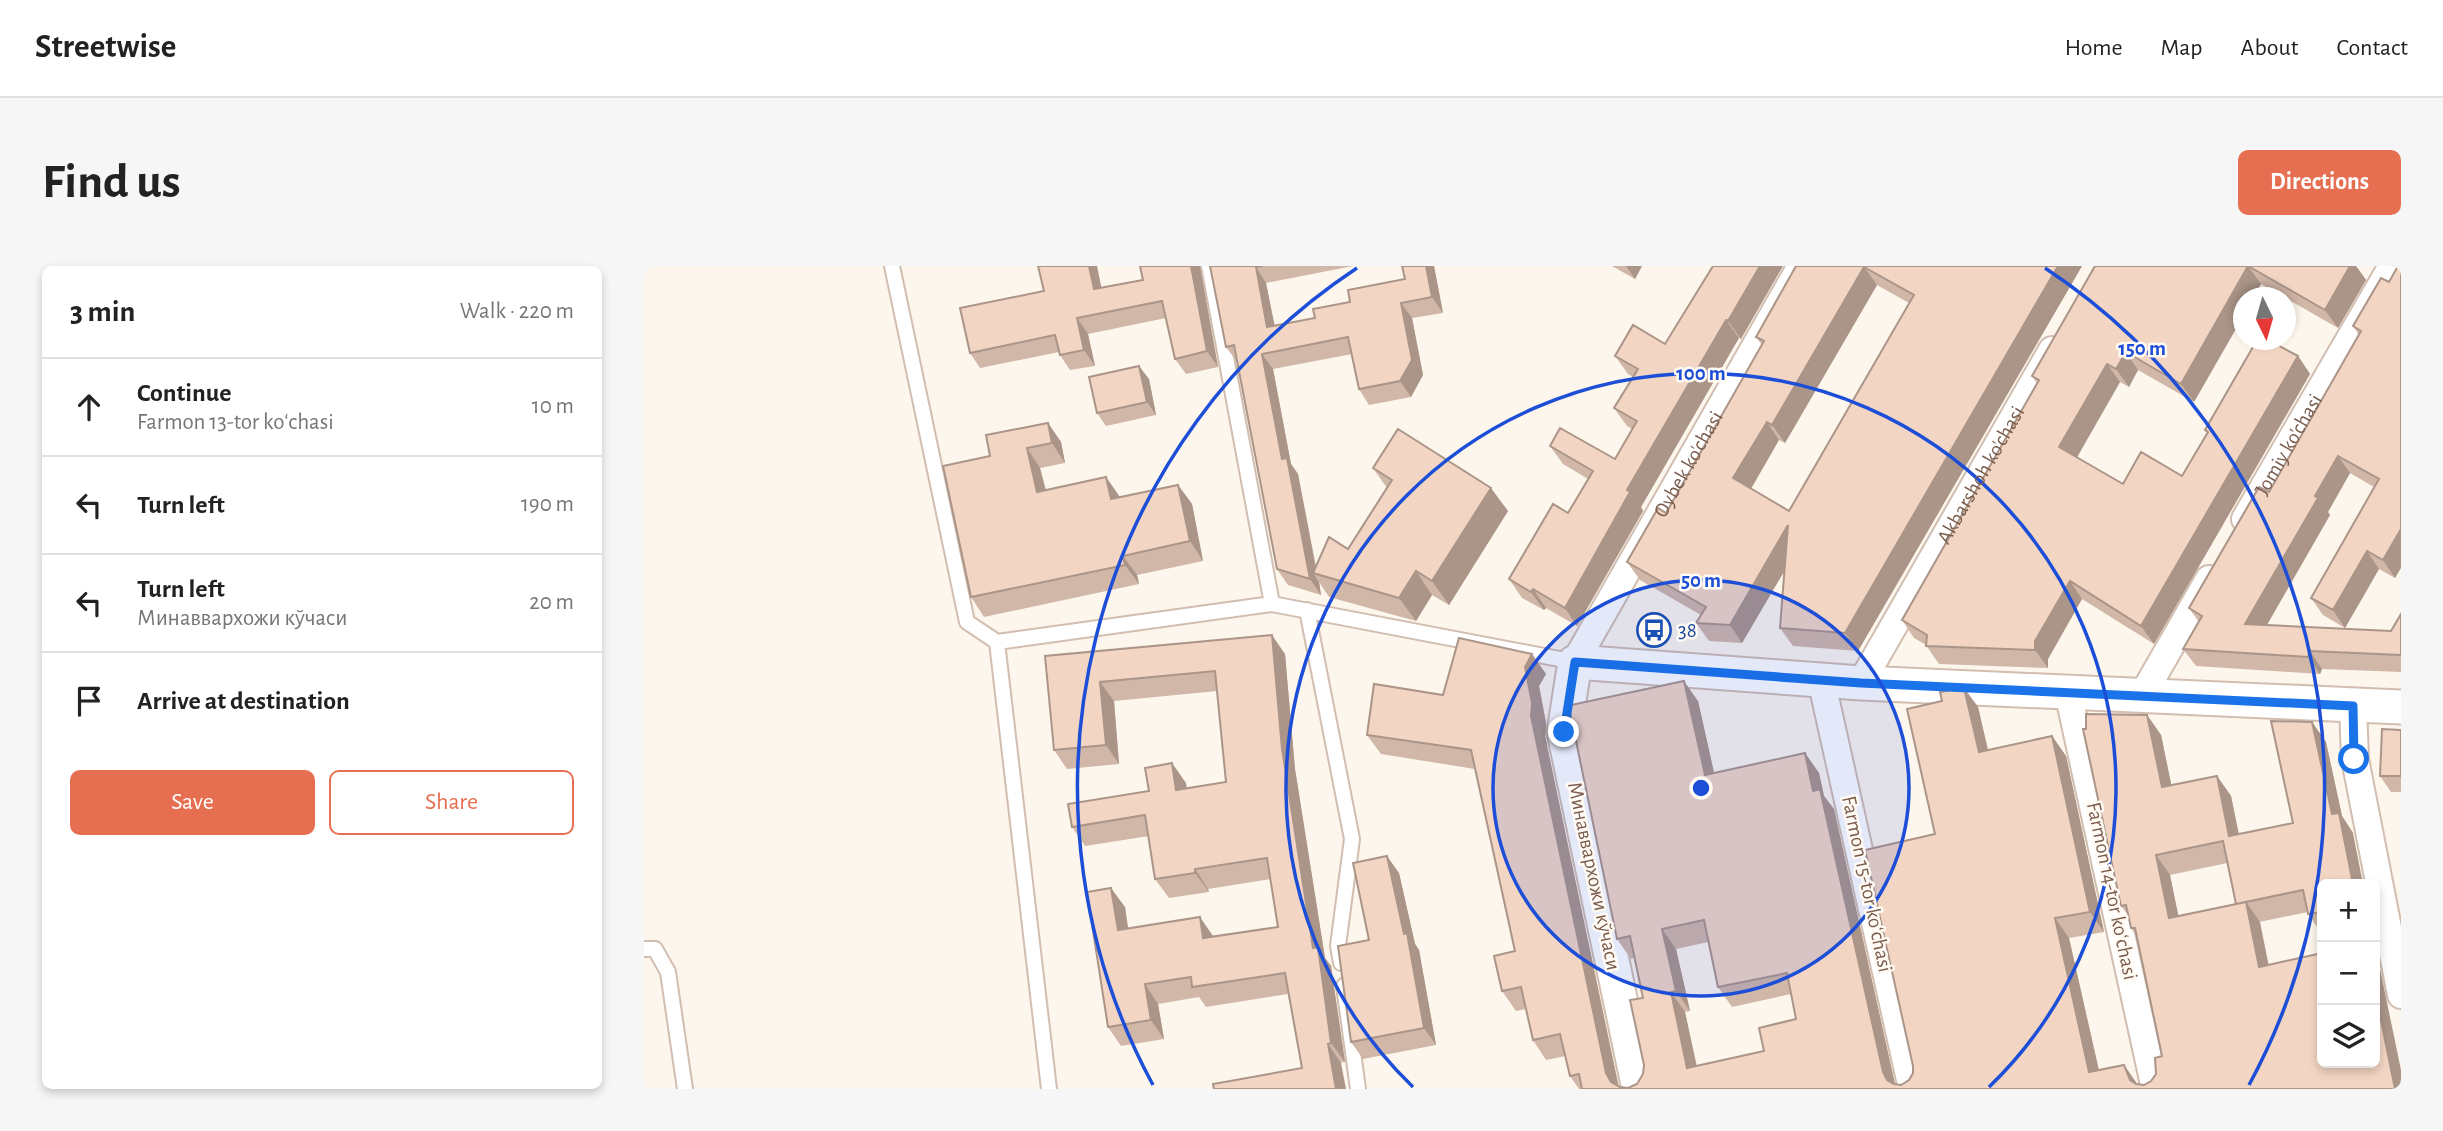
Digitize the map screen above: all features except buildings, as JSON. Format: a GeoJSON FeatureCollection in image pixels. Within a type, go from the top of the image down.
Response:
{"type":"FeatureCollection","features":[{"type":"Feature","properties":{"kind":"street","name":"Oybek ko'chasi"},"geometry":{"type":"LineString","coordinates":[[1575,662],[1801,266]]}},
{"type":"Feature","properties":{"kind":"street","name":"Jomiy ko'chasi"},"geometry":{"type":"LineString","coordinates":[[2142,696],[2392,266]]}},
{"type":"Feature","properties":{"kind":"street","name":"Akbarshoh ko'chasi"},"geometry":{"type":"LineString","coordinates":[[1861,683],[2066,326]]}},
{"type":"Feature","properties":{"kind":"street"},"geometry":{"type":"LineString","coordinates":[[1575,662],[1861,683],[2401,708]]}},
{"type":"Feature","properties":{"kind":"street","name":"Минаввархожи кўчаси"},"geometry":{"type":"LineString","coordinates":[[1575,662],[1564,732],[1639,1089]]}},
{"type":"Feature","properties":{"kind":"street","name":"Farmon 15-tor koʻchasi"},"geometry":{"type":"LineString","coordinates":[[1821,679],[1912,1089]]}},
{"type":"Feature","properties":{"kind":"street","name":"Farmon 14-tor koʻchasi"},"geometry":{"type":"LineString","coordinates":[[2068,692],[2155,1089]]}},
{"type":"Feature","properties":{"kind":"street"},"geometry":{"type":"LineString","coordinates":[[2353,706],[2354,759],[2400,986]]}},
{"type":"Feature","properties":{"kind":"lane"},"geometry":{"type":"LineString","coordinates":[[892,266],[967,622],[997,642],[1272,604],[1575,662]]}},
{"type":"Feature","properties":{"kind":"lane"},"geometry":{"type":"LineString","coordinates":[[1209,266],[1272,604]]}},
{"type":"Feature","properties":{"kind":"lane"},"geometry":{"type":"LineString","coordinates":[[1307,610],[1352,839],[1338,946],[1358,1089]]}},
{"type":"Feature","properties":{"kind":"lane"},"geometry":{"type":"LineString","coordinates":[[997,642],[1049,1089]]}},
{"type":"Feature","properties":{"kind":"lane"},"geometry":{"type":"LineString","coordinates":[[644,949],[655,949],[668,972],[685,1089]]}},
{"type":"Feature","properties":{"kind":"place","name":"38"},"geometry":{"type":"Point","coordinates":[1654,630]}},
{"type":"Feature","properties":{"kind":"route"},"geometry":{"type":"LineString","coordinates":[[1564,732],[1575,662],[1861,683],[2353,706],[2354,759]]}}]}
